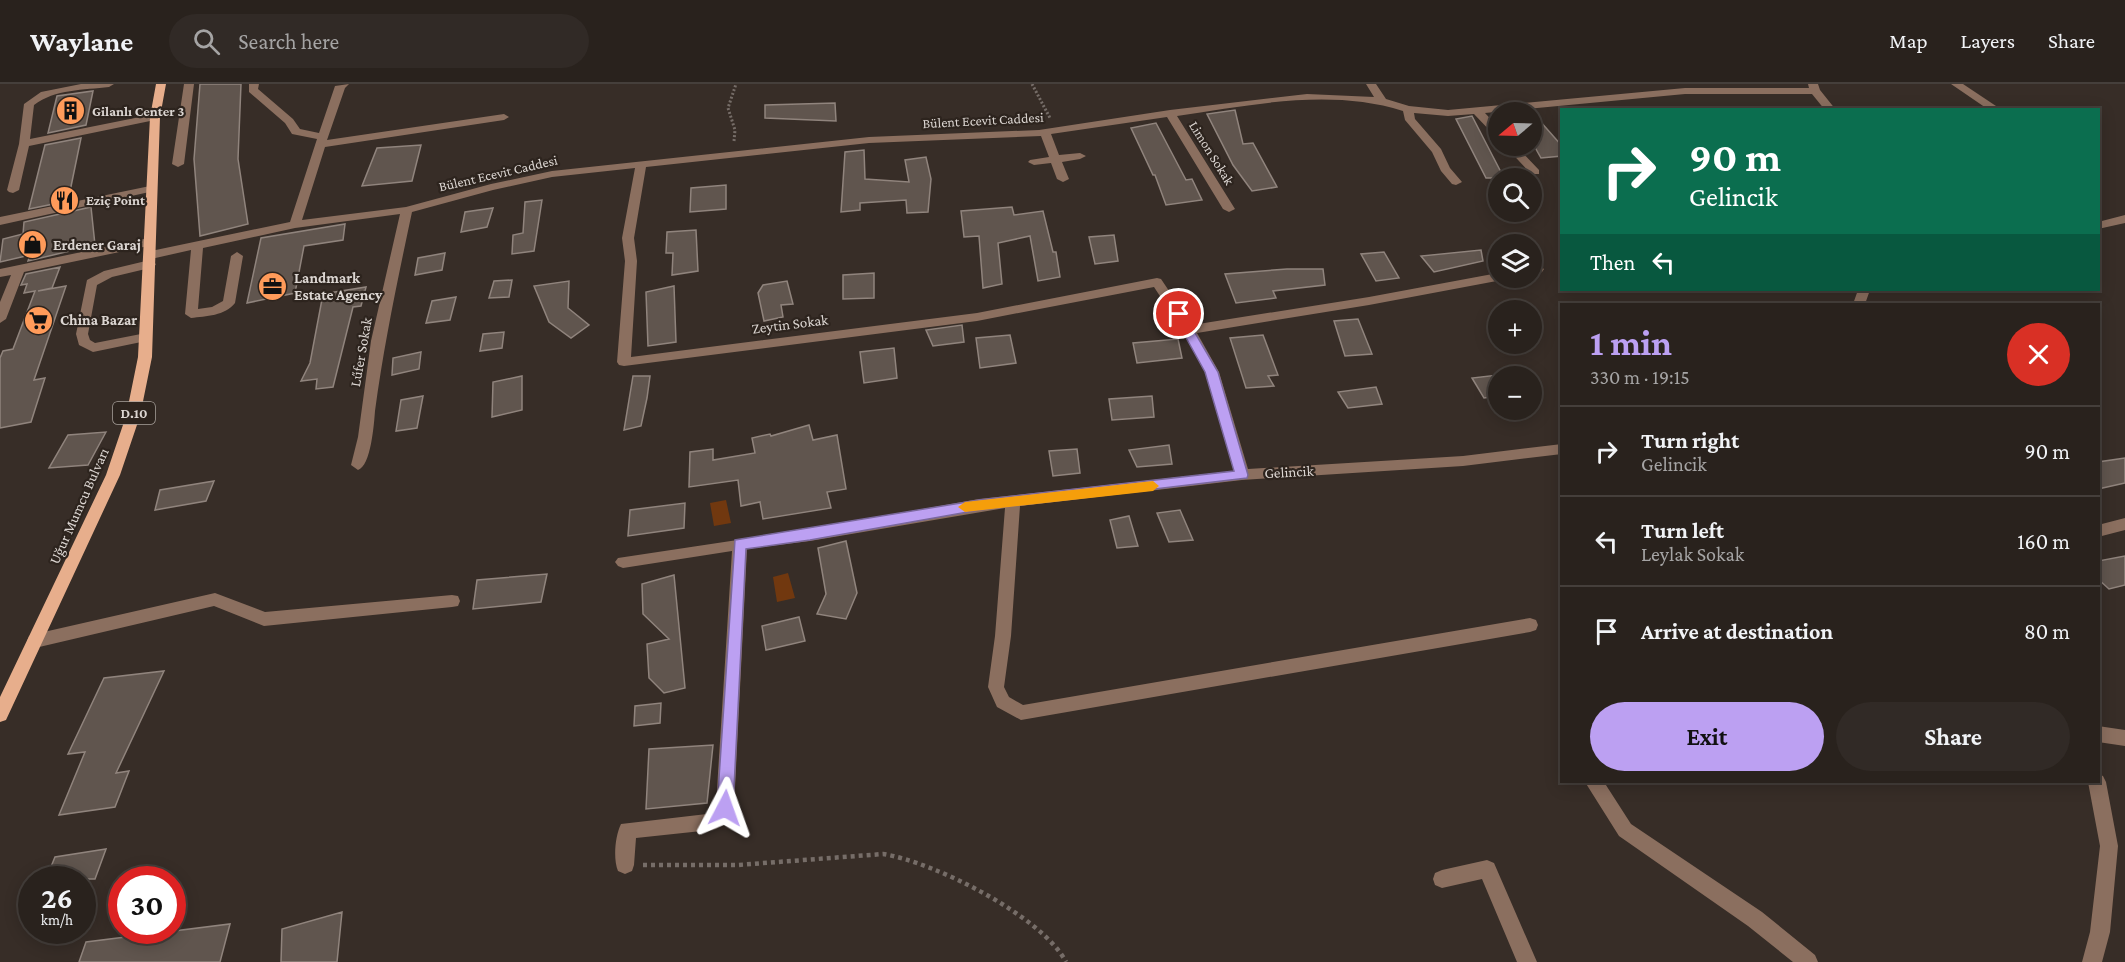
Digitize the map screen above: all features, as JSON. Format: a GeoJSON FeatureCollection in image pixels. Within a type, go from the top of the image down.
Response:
{"type":"FeatureCollection","features":[{"type":"Feature","properties":{"kind":"main road","name":"Uğur Mumcu Bulvarı"},"geometry":{"type":"LineString","coordinates":[[0,716],[113,475],[133,416],[145,357],[150,254],[150,189],[155,117],[161,84]]}},
{"type":"Feature","properties":{"kind":"street"},"geometry":{"type":"LineString","coordinates":[[13,190],[24,144],[27,109],[33,100],[49,93],[110,84]]}},
{"type":"Feature","properties":{"kind":"street"},"geometry":{"type":"LineString","coordinates":[[178,164],[189,84]]}},
{"type":"Feature","properties":{"kind":"street"},"geometry":{"type":"LineString","coordinates":[[254,84],[253,90],[289,122],[296,132],[321,141],[504,117]]}},
{"type":"Feature","properties":{"kind":"street"},"geometry":{"type":"LineString","coordinates":[[295,224],[340,86],[344,84]]}},
{"type":"Feature","properties":{"kind":"street"},"geometry":{"type":"LineString","coordinates":[[1371,84],[1382,101]]}},
{"type":"Feature","properties":{"kind":"street"},"geometry":{"type":"LineString","coordinates":[[1956,84],[1994,108]]}},
{"type":"Feature","properties":{"kind":"street","name":"Bülent Ecevit Caddesi"},"geometry":{"type":"LineString","coordinates":[[150,254],[295,224],[407,210],[491,187],[552,174],[869,140],[1050,132],[1170,113],[1307,97],[1382,101],[1408,109],[1448,113],[1685,91],[1748,87],[1814,87]]}},
{"type":"Feature","properties":{"kind":"street"},"geometry":{"type":"LineString","coordinates":[[1814,87],[1830,108]]}},
{"type":"Feature","properties":{"kind":"street"},"geometry":{"type":"LineString","coordinates":[[1408,109],[1410,120],[1437,151],[1445,169],[1456,182]]}},
{"type":"Feature","properties":{"kind":"street"},"geometry":{"type":"LineString","coordinates":[[1477,111],[1488,123]]}},
{"type":"Feature","properties":{"kind":"street","name":"Limon Sokak"},"geometry":{"type":"LineString","coordinates":[[1170,113],[1230,209]]}},
{"type":"Feature","properties":{"kind":"street"},"geometry":{"type":"LineString","coordinates":[[24,144],[155,117]]}},
{"type":"Feature","properties":{"kind":"street"},"geometry":{"type":"LineString","coordinates":[[1050,132],[1055,158],[1064,179]]}},
{"type":"Feature","properties":{"kind":"street"},"geometry":{"type":"LineString","coordinates":[[1034,162],[1080,156]]}},
{"type":"Feature","properties":{"kind":"street"},"geometry":{"type":"LineString","coordinates":[[1520,156],[1531,168]]}},
{"type":"Feature","properties":{"kind":"street","name":"Zeytin Sokak"},"geometry":{"type":"LineString","coordinates":[[641,164],[628,238],[631,261],[624,362],[977,317],[1157,282],[1190,330]]}},
{"type":"Feature","properties":{"kind":"street"},"geometry":{"type":"LineString","coordinates":[[0,221],[150,189]]}},
{"type":"Feature","properties":{"kind":"street","name":"Lűfer Sokak"},"geometry":{"type":"LineString","coordinates":[[358,465],[365,437],[378,341],[407,210]]}},
{"type":"Feature","properties":{"kind":"street"},"geometry":{"type":"LineString","coordinates":[[2100,225],[2125,219]]}},
{"type":"Feature","properties":{"kind":"street"},"geometry":{"type":"LineString","coordinates":[[197,245],[191,314],[217,310],[229,303],[237,256]]}},
{"type":"Feature","properties":{"kind":"street"},"geometry":{"type":"LineString","coordinates":[[0,273],[150,254]]}},
{"type":"Feature","properties":{"kind":"street"},"geometry":{"type":"LineString","coordinates":[[146,337],[93,348],[84,342],[82,334],[91,283],[150,254]]}},
{"type":"Feature","properties":{"kind":"street"},"geometry":{"type":"LineString","coordinates":[[0,319],[19,270]]}},
{"type":"Feature","properties":{"kind":"street"},"geometry":{"type":"LineString","coordinates":[[1242,475],[1212,372],[1190,330],[1488,279]]}},
{"type":"Feature","properties":{"kind":"street","name":"Gelincik"},"geometry":{"type":"LineString","coordinates":[[622,562],[810,535],[928,512],[1242,475],[1463,461],[1560,449]]}},
{"type":"Feature","properties":{"kind":"street"},"geometry":{"type":"LineString","coordinates":[[1013,502],[1003,636],[996,687],[1003,702],[1021,713],[1530,625]]}},
{"type":"Feature","properties":{"kind":"street"},"geometry":{"type":"LineString","coordinates":[[2100,530],[2125,524]]}},
{"type":"Feature","properties":{"kind":"street"},"geometry":{"type":"LineString","coordinates":[[624,865],[627,830],[711,822],[725,808],[740,544]]}},
{"type":"Feature","properties":{"kind":"street"},"geometry":{"type":"LineString","coordinates":[[35,641],[215,599],[264,619],[452,601]]}},
{"type":"Feature","properties":{"kind":"street"},"geometry":{"type":"LineString","coordinates":[[2100,734],[2125,738]]}},
{"type":"Feature","properties":{"kind":"street"},"geometry":{"type":"LineString","coordinates":[[1595,783],[1625,830],[1755,919],[1808,962]]}},
{"type":"Feature","properties":{"kind":"street"},"geometry":{"type":"LineString","coordinates":[[2092,962],[2100,932],[2109,846],[2097,783]]}},
{"type":"Feature","properties":{"kind":"street"},"geometry":{"type":"LineString","coordinates":[[1442,879],[1487,869],[1527,962]]}},
{"type":"Feature","properties":{"kind":"path"},"geometry":{"type":"LineString","coordinates":[[733,154],[735,130],[728,108],[736,84]]}},
{"type":"Feature","properties":{"kind":"path"},"geometry":{"type":"LineString","coordinates":[[1032,84],[1050,132]]}},
{"type":"Feature","properties":{"kind":"path"},"geometry":{"type":"LineString","coordinates":[[624,865],[738,865],[883,854],[897,857],[925,864],[1018,916],[1055,943],[1065,956],[1066,962]]}},
{"type":"Feature","properties":{"kind":"shaded area"},"geometry":{"type":"Polygon","coordinates":[[[726,500],[731,523],[714,526],[710,503],[726,500]]]}},
{"type":"Feature","properties":{"kind":"shaded area"},"geometry":{"type":"Polygon","coordinates":[[[788,573],[795,598],[777,602],[773,577],[788,573]]]}},
{"type":"Feature","properties":{"kind":"building"},"geometry":{"type":"Polygon","coordinates":[[[200,84],[241,84],[238,159],[248,224],[200,236],[194,159],[200,84]]]}},
{"type":"Feature","properties":{"kind":"building","name":"Gilanlı Center 3"},"geometry":{"type":"Polygon","coordinates":[[[93,91],[86,125],[48,133],[57,96],[93,91]]]}},
{"type":"Feature","properties":{"kind":"building"},"geometry":{"type":"Polygon","coordinates":[[[835,103],[836,121],[765,118],[765,105],[835,103]]]}},
{"type":"Feature","properties":{"kind":"building"},"geometry":{"type":"Polygon","coordinates":[[[1235,110],[1243,144],[1253,143],[1277,187],[1252,191],[1233,165],[1207,114],[1235,110]]]}},
{"type":"Feature","properties":{"kind":"building"},"geometry":{"type":"Polygon","coordinates":[[[1472,116],[1488,147],[1488,156],[1493,156],[1499,168],[1488,168],[1488,178],[1486,178],[1456,119],[1472,116]]]}},
{"type":"Feature","properties":{"kind":"building"},"geometry":{"type":"Polygon","coordinates":[[[1156,123],[1186,180],[1192,179],[1202,200],[1166,205],[1155,175],[1131,128],[1156,123]]]}},
{"type":"Feature","properties":{"kind":"building"},"geometry":{"type":"Polygon","coordinates":[[[1542,123],[1560,144],[1560,156],[1541,158],[1542,123]]]}},
{"type":"Feature","properties":{"kind":"building"},"geometry":{"type":"Polygon","coordinates":[[[81,138],[68,201],[29,209],[45,145],[81,138]]]}},
{"type":"Feature","properties":{"kind":"building"},"geometry":{"type":"Polygon","coordinates":[[[421,145],[412,181],[362,186],[377,148],[421,145]]]}},
{"type":"Feature","properties":{"kind":"building"},"geometry":{"type":"Polygon","coordinates":[[[864,150],[865,179],[909,182],[905,160],[926,157],[931,179],[928,212],[907,213],[906,200],[860,203],[860,210],[841,212],[845,152],[864,150]]]}},
{"type":"Feature","properties":{"kind":"building"},"geometry":{"type":"Polygon","coordinates":[[[726,185],[726,209],[690,212],[691,188],[726,185]]]}},
{"type":"Feature","properties":{"kind":"building"},"geometry":{"type":"Polygon","coordinates":[[[542,200],[534,251],[512,254],[513,235],[523,233],[525,202],[542,200]]]}},
{"type":"Feature","properties":{"kind":"building"},"geometry":{"type":"Polygon","coordinates":[[[91,207],[95,245],[28,261],[30,255],[0,262],[3,239],[23,234],[24,222],[91,207]]]}},
{"type":"Feature","properties":{"kind":"building"},"geometry":{"type":"Polygon","coordinates":[[[1012,207],[1014,215],[1043,211],[1053,252],[1056,252],[1060,277],[1038,281],[1030,236],[998,243],[1002,284],[983,288],[979,236],[964,237],[961,211],[1012,207]]]}},
{"type":"Feature","properties":{"kind":"building"},"geometry":{"type":"Polygon","coordinates":[[[493,208],[487,227],[461,232],[465,212],[493,208]]]}},
{"type":"Feature","properties":{"kind":"building"},"geometry":{"type":"Polygon","coordinates":[[[345,224],[343,240],[304,246],[295,293],[247,303],[261,238],[345,224]]]}},
{"type":"Feature","properties":{"kind":"building"},"geometry":{"type":"Polygon","coordinates":[[[696,230],[698,271],[672,275],[673,253],[666,253],[667,232],[696,230]]]}},
{"type":"Feature","properties":{"kind":"building"},"geometry":{"type":"Polygon","coordinates":[[[1114,235],[1118,261],[1095,264],[1089,237],[1114,235]]]}},
{"type":"Feature","properties":{"kind":"building"},"geometry":{"type":"Polygon","coordinates":[[[1481,250],[1483,261],[1434,272],[1421,256],[1481,250]]]}},
{"type":"Feature","properties":{"kind":"building"},"geometry":{"type":"Polygon","coordinates":[[[1384,252],[1399,278],[1376,281],[1361,254],[1384,252]]]}},
{"type":"Feature","properties":{"kind":"building"},"geometry":{"type":"Polygon","coordinates":[[[445,253],[442,270],[415,275],[418,258],[445,253]]]}},
{"type":"Feature","properties":{"kind":"building"},"geometry":{"type":"Polygon","coordinates":[[[60,267],[52,288],[38,291],[66,286],[34,380],[45,378],[31,422],[0,428],[0,358],[3,351],[13,349],[35,291],[24,293],[27,284],[21,285],[26,274],[60,267]]]}},
{"type":"Feature","properties":{"kind":"building"},"geometry":{"type":"Polygon","coordinates":[[[1287,269],[1323,269],[1325,285],[1273,291],[1276,298],[1236,303],[1225,274],[1287,269]]]}},
{"type":"Feature","properties":{"kind":"building"},"geometry":{"type":"Polygon","coordinates":[[[874,273],[874,298],[843,299],[843,275],[874,273]]]}},
{"type":"Feature","properties":{"kind":"building"},"geometry":{"type":"Polygon","coordinates":[[[512,280],[509,297],[489,298],[494,281],[512,280]]]}},
{"type":"Feature","properties":{"kind":"building"},"geometry":{"type":"Polygon","coordinates":[[[569,281],[568,308],[589,325],[571,338],[549,322],[534,286],[569,281]]]}},
{"type":"Feature","properties":{"kind":"building"},"geometry":{"type":"Polygon","coordinates":[[[787,281],[793,304],[781,305],[783,317],[764,321],[758,293],[763,285],[787,281]]]}},
{"type":"Feature","properties":{"kind":"building"},"geometry":{"type":"Polygon","coordinates":[[[674,286],[676,342],[648,346],[646,292],[674,286]]]}},
{"type":"Feature","properties":{"kind":"building"},"geometry":{"type":"Polygon","coordinates":[[[366,287],[361,306],[353,307],[333,387],[316,389],[317,379],[301,381],[310,363],[323,294],[366,287]]]}},
{"type":"Feature","properties":{"kind":"building"},"geometry":{"type":"Polygon","coordinates":[[[456,297],[450,320],[426,323],[432,301],[456,297]]]}},
{"type":"Feature","properties":{"kind":"building"},"geometry":{"type":"Polygon","coordinates":[[[1358,319],[1372,354],[1345,356],[1334,321],[1358,319]]]}},
{"type":"Feature","properties":{"kind":"building"},"geometry":{"type":"Polygon","coordinates":[[[962,325],[964,342],[933,346],[926,330],[962,325]]]}},
{"type":"Feature","properties":{"kind":"building"},"geometry":{"type":"Polygon","coordinates":[[[504,332],[502,348],[480,351],[483,334],[504,332]]]}},
{"type":"Feature","properties":{"kind":"building"},"geometry":{"type":"Polygon","coordinates":[[[1010,335],[1016,363],[980,368],[976,338],[1010,335]]]}},
{"type":"Feature","properties":{"kind":"building"},"geometry":{"type":"Polygon","coordinates":[[[1263,335],[1278,375],[1268,376],[1274,386],[1246,388],[1230,338],[1263,335]]]}},
{"type":"Feature","properties":{"kind":"building"},"geometry":{"type":"Polygon","coordinates":[[[1178,339],[1182,358],[1137,363],[1133,343],[1178,339]]]}},
{"type":"Feature","properties":{"kind":"building"},"geometry":{"type":"Polygon","coordinates":[[[894,348],[897,378],[864,383],[860,352],[894,348]]]}},
{"type":"Feature","properties":{"kind":"building"},"geometry":{"type":"Polygon","coordinates":[[[421,352],[419,369],[392,375],[393,358],[421,352]]]}},
{"type":"Feature","properties":{"kind":"building"},"geometry":{"type":"Polygon","coordinates":[[[522,376],[522,410],[492,417],[493,382],[522,376]]]}},
{"type":"Feature","properties":{"kind":"building"},"geometry":{"type":"Polygon","coordinates":[[[633,376],[650,376],[647,398],[641,426],[624,430],[633,376]]]}},
{"type":"Feature","properties":{"kind":"building"},"geometry":{"type":"Polygon","coordinates":[[[1488,376],[1488,397],[1484,398],[1472,378],[1488,376]]]}},
{"type":"Feature","properties":{"kind":"building"},"geometry":{"type":"Polygon","coordinates":[[[1376,387],[1382,404],[1348,408],[1338,392],[1376,387]]]}},
{"type":"Feature","properties":{"kind":"building"},"geometry":{"type":"Polygon","coordinates":[[[423,396],[417,428],[396,431],[401,400],[423,396]]]}},
{"type":"Feature","properties":{"kind":"building"},"geometry":{"type":"Polygon","coordinates":[[[1152,396],[1154,417],[1112,420],[1109,399],[1152,396]]]}},
{"type":"Feature","properties":{"kind":"building"},"geometry":{"type":"Polygon","coordinates":[[[809,425],[813,440],[837,435],[846,489],[827,492],[831,508],[763,519],[760,502],[741,506],[738,480],[689,487],[690,452],[713,449],[713,460],[755,453],[752,438],[770,434],[771,436],[809,425]]]}},
{"type":"Feature","properties":{"kind":"building"},"geometry":{"type":"Polygon","coordinates":[[[106,432],[88,465],[49,468],[68,435],[106,432]]]}},
{"type":"Feature","properties":{"kind":"building"},"geometry":{"type":"Polygon","coordinates":[[[1169,445],[1172,464],[1137,467],[1129,450],[1169,445]]]}},
{"type":"Feature","properties":{"kind":"building"},"geometry":{"type":"Polygon","coordinates":[[[1077,449],[1080,473],[1053,476],[1049,451],[1077,449]]]}},
{"type":"Feature","properties":{"kind":"building"},"geometry":{"type":"Polygon","coordinates":[[[2125,458],[2125,483],[2100,489],[2100,462],[2125,458]]]}},
{"type":"Feature","properties":{"kind":"building"},"geometry":{"type":"Polygon","coordinates":[[[214,481],[206,501],[155,510],[160,490],[214,481]]]}},
{"type":"Feature","properties":{"kind":"building"},"geometry":{"type":"Polygon","coordinates":[[[685,503],[684,528],[628,536],[630,510],[685,503]]]}},
{"type":"Feature","properties":{"kind":"building"},"geometry":{"type":"Polygon","coordinates":[[[1180,510],[1193,540],[1169,542],[1157,513],[1180,510]]]}},
{"type":"Feature","properties":{"kind":"building"},"geometry":{"type":"Polygon","coordinates":[[[1129,516],[1138,546],[1117,548],[1110,520],[1129,516]]]}},
{"type":"Feature","properties":{"kind":"building"},"geometry":{"type":"Polygon","coordinates":[[[846,541],[857,593],[846,619],[817,614],[826,594],[818,548],[846,541]]]}},
{"type":"Feature","properties":{"kind":"building"},"geometry":{"type":"Polygon","coordinates":[[[2125,556],[2125,585],[2109,589],[2100,581],[2100,561],[2125,556]]]}},
{"type":"Feature","properties":{"kind":"building"},"geometry":{"type":"Polygon","coordinates":[[[547,574],[541,602],[473,609],[477,580],[547,574]]]}},
{"type":"Feature","properties":{"kind":"building"},"geometry":{"type":"Polygon","coordinates":[[[674,575],[685,688],[664,693],[649,678],[647,644],[669,639],[643,614],[642,584],[674,575]]]}},
{"type":"Feature","properties":{"kind":"building"},"geometry":{"type":"Polygon","coordinates":[[[799,617],[805,641],[766,650],[762,626],[799,617]]]}},
{"type":"Feature","properties":{"kind":"building"},"geometry":{"type":"Polygon","coordinates":[[[164,671],[116,773],[129,771],[115,807],[59,815],[85,752],[68,754],[104,678],[164,671]]]}},
{"type":"Feature","properties":{"kind":"building"},"geometry":{"type":"Polygon","coordinates":[[[661,703],[660,723],[634,726],[635,706],[661,703]]]}},
{"type":"Feature","properties":{"kind":"building"},"geometry":{"type":"Polygon","coordinates":[[[713,745],[707,803],[646,809],[649,749],[713,745]]]}},
{"type":"Feature","properties":{"kind":"building"},"geometry":{"type":"Polygon","coordinates":[[[106,849],[96,876],[96,866],[51,866],[55,857],[106,849]]]}},
{"type":"Feature","properties":{"kind":"building"},"geometry":{"type":"Polygon","coordinates":[[[342,912],[337,962],[281,962],[282,929],[342,912]]]}},
{"type":"Feature","properties":{"kind":"building"},"geometry":{"type":"Polygon","coordinates":[[[230,924],[220,962],[79,962],[85,944],[96,944],[96,941],[108,939],[108,944],[186,944],[186,930],[230,924]]]}},
{"type":"Feature","properties":{"kind":"slow traffic"},"geometry":{"type":"LineString","coordinates":[[965,507],[1153,486]]}},
{"type":"Feature","properties":{"kind":"place","name":"Gilanlı Center 3"},"geometry":{"type":"Point","coordinates":[71,111]}},
{"type":"Feature","properties":{"kind":"place","name":"Eziç Point"},"geometry":{"type":"Point","coordinates":[65,200]}},
{"type":"Feature","properties":{"kind":"place","name":"Erdener Garaj"},"geometry":{"type":"Point","coordinates":[32,245]}},
{"type":"Feature","properties":{"kind":"place","name":"Landmark Estate Agency"},"geometry":{"type":"Point","coordinates":[273,287]}},
{"type":"Feature","properties":{"kind":"place","name":"China Bazar"},"geometry":{"type":"Point","coordinates":[39,320]}},
{"type":"Feature","properties":{"kind":"route"},"geometry":{"type":"LineString","coordinates":[[725,808],[740,544],[810,535],[928,512],[1242,475],[1212,372],[1179,314]]}}]}
